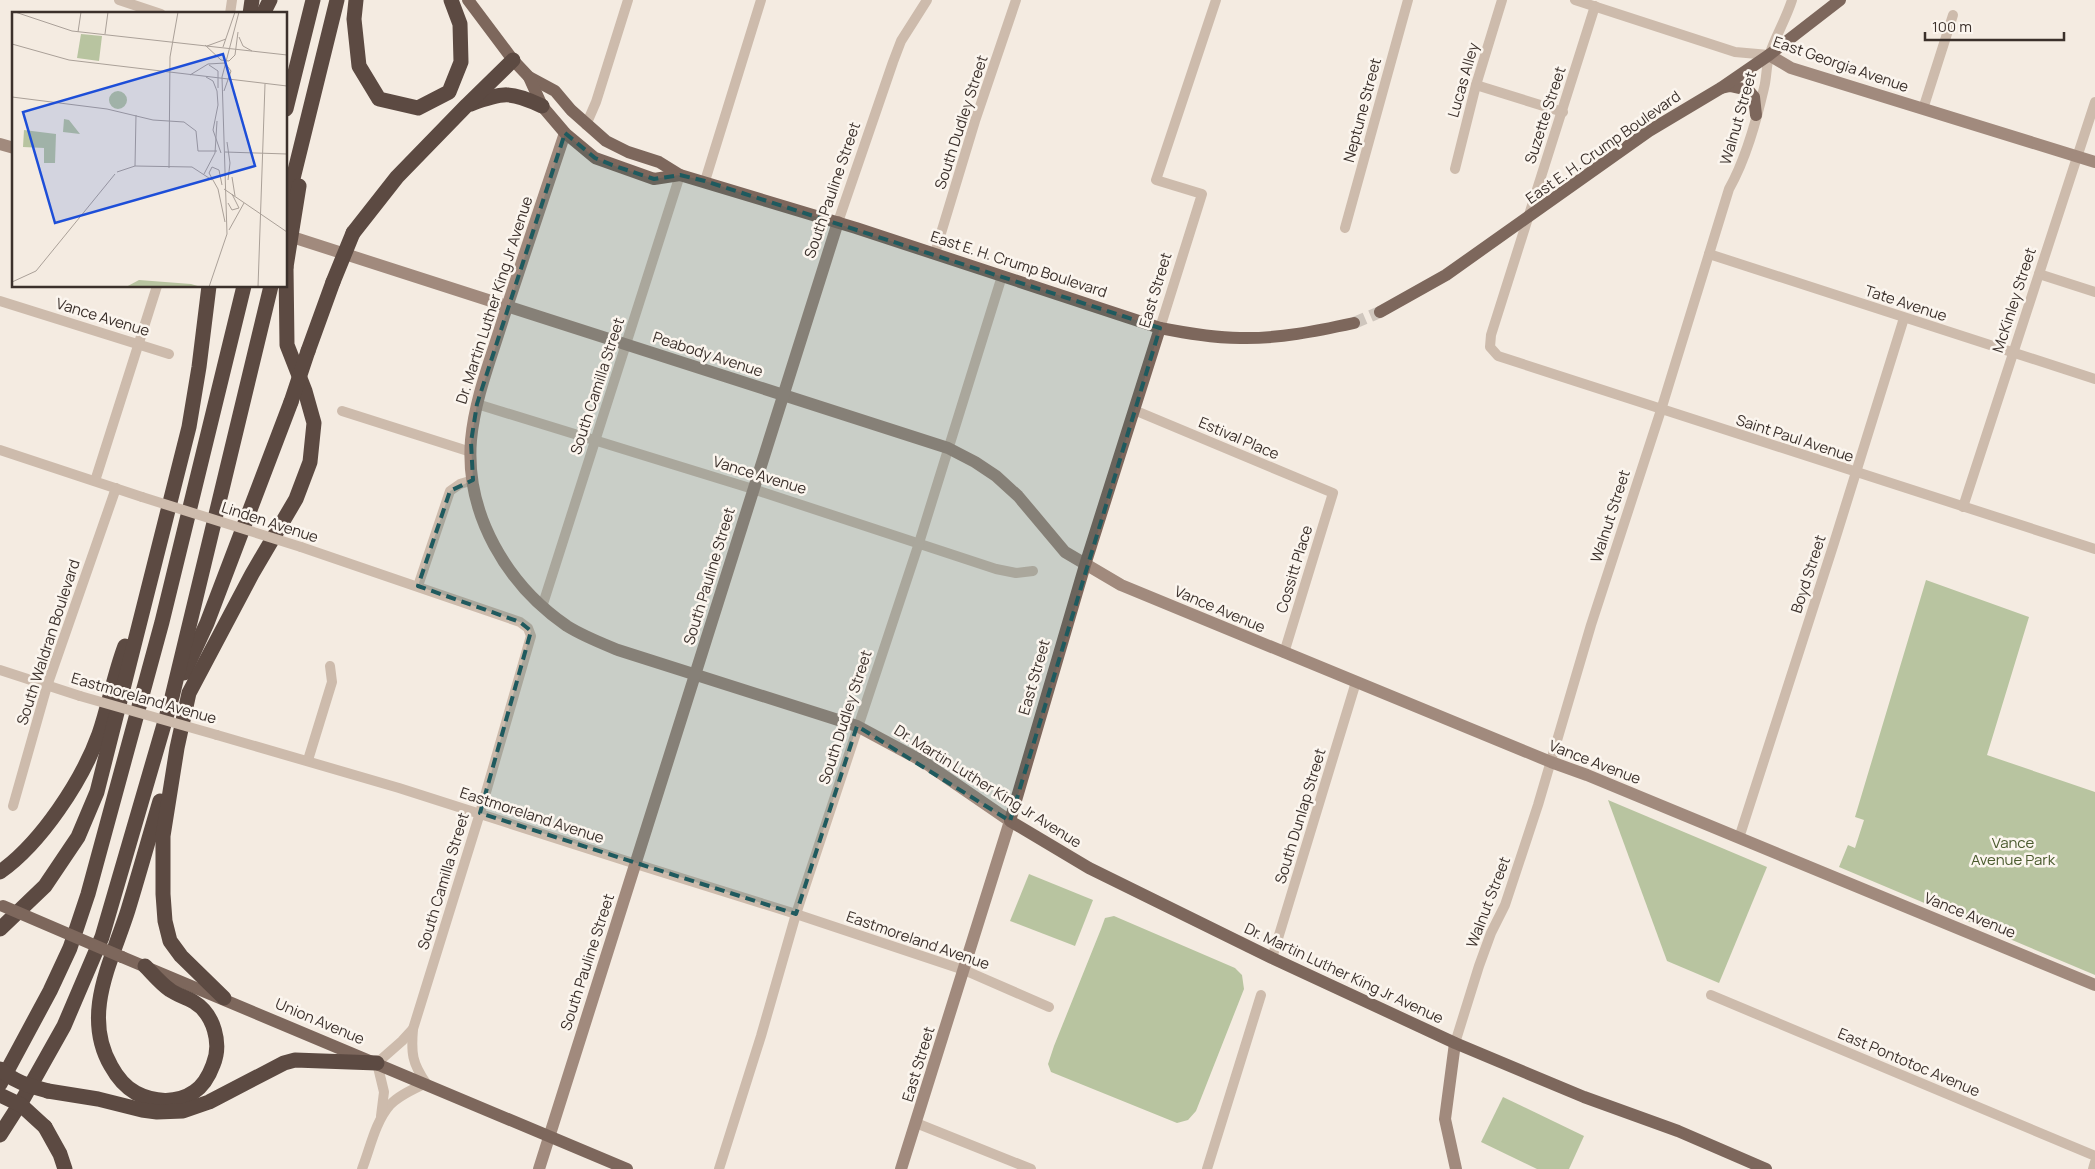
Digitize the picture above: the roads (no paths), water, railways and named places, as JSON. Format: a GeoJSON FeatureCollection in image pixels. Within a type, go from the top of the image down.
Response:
{"type":"FeatureCollection","features":[{"type":"Feature","properties":{"kind":"highway"},"geometry":{"type":"LineString","coordinates":[[253,7],[270,0]]}},
{"type":"Feature","properties":{"kind":"highway"},"geometry":{"type":"LineString","coordinates":[[288,101],[313,0]]}},
{"type":"Feature","properties":{"kind":"highway"},"geometry":{"type":"LineString","coordinates":[[288,247],[294,186],[313,96],[337,0]]}},
{"type":"Feature","properties":{"kind":"highway"},"geometry":{"type":"LineString","coordinates":[[356,0],[354,19],[359,66],[378,99],[418,108],[449,92],[461,62],[460,24],[451,0]]}},
{"type":"Feature","properties":{"kind":"highway"},"geometry":{"type":"LineString","coordinates":[[172,697],[197,649],[291,402],[333,282],[353,233],[397,177],[513,60]]}},
{"type":"Feature","properties":{"kind":"highway"},"geometry":{"type":"LineString","coordinates":[[467,105],[498,95],[509,95],[520,96],[542,106]]}},
{"type":"Feature","properties":{"kind":"highway"},"geometry":{"type":"LineString","coordinates":[[288,202],[294,186]]}},
{"type":"Feature","properties":{"kind":"highway"},"geometry":{"type":"LineString","coordinates":[[0,929],[45,886],[70,851],[90,812],[106,759],[189,427],[209,288]]}},
{"type":"Feature","properties":{"kind":"highway"},"geometry":{"type":"LineString","coordinates":[[224,367],[235,288]]}},
{"type":"Feature","properties":{"kind":"highway"},"geometry":{"type":"LineString","coordinates":[[0,1084],[50,991],[70,948],[88,894],[159,631],[244,288]]}},
{"type":"Feature","properties":{"kind":"highway"},"geometry":{"type":"LineString","coordinates":[[0,1135],[23,1100],[64,1026],[102,938],[172,697],[272,288]]}},
{"type":"Feature","properties":{"kind":"highway"},"geometry":{"type":"LineString","coordinates":[[224,998],[174,948],[167,933],[163,894],[163,836],[177,748],[189,692],[252,574],[296,499],[310,462],[314,423],[305,390],[287,345],[286,288]]}},
{"type":"Feature","properties":{"kind":"highway"},"geometry":{"type":"LineString","coordinates":[[0,872],[12,864],[41,831],[73,788],[84,768],[100,732],[119,662],[154,565]]}},
{"type":"Feature","properties":{"kind":"highway"},"geometry":{"type":"LineString","coordinates":[[145,966],[170,990],[196,1003],[211,1022],[216,1033],[217,1053],[207,1080],[193,1093],[180,1099],[157,1101],[136,1093],[120,1080],[103,1050],[99,1036],[98,1013],[100,991],[129,908],[177,748]]}},
{"type":"Feature","properties":{"kind":"highway"},"geometry":{"type":"LineString","coordinates":[[0,1069],[22,1084],[48,1091],[98,1099],[142,1110],[183,1112],[209,1102],[284,1063],[296,1060],[377,1062]]}},
{"type":"Feature","properties":{"kind":"highway"},"geometry":{"type":"LineString","coordinates":[[0,1095],[28,1111],[45,1127],[66,1169]]}},
{"type":"Feature","properties":{"kind":"main road"},"geometry":{"type":"LineString","coordinates":[[468,0],[513,60],[529,77]]}},
{"type":"Feature","properties":{"kind":"main road","name":"East E. H. Crump Boulevard"},"geometry":{"type":"LineString","coordinates":[[1380,312],[1446,275],[1528,219],[1649,131],[1720,88],[1769,55],[1840,0]]}},
{"type":"Feature","properties":{"kind":"main road","name":"East E. H. Crump Boulevard"},"geometry":{"type":"LineString","coordinates":[[529,77],[555,90],[586,125],[606,141],[659,162],[680,175],[838,222],[1160,328],[1200,335],[1241,338],[1280,336],[1354,323]]}},
{"type":"Feature","properties":{"kind":"main road","name":"East E. H. Crump Boulevard"},"geometry":{"type":"LineString","coordinates":[[529,77],[542,106],[565,133],[595,158],[654,179],[680,175]]}},
{"type":"Feature","properties":{"kind":"main road"},"geometry":{"type":"LineString","coordinates":[[1720,88],[1730,86],[1748,90],[1754,97],[1756,115]]}},
{"type":"Feature","properties":{"kind":"main road","name":"East Street"},"geometry":{"type":"LineString","coordinates":[[1010,820],[1085,564],[1160,328]]}},
{"type":"Feature","properties":{"kind":"main road","name":"Dr. Martin Luther King Jr Avenue"},"geometry":{"type":"LineString","coordinates":[[1010,820],[1089,868],[1272,958],[1456,1043],[1584,1097],[1678,1132],[1766,1169]]}},
{"type":"Feature","properties":{"kind":"main road","name":"Union Avenue"},"geometry":{"type":"LineString","coordinates":[[1,905],[628,1169]]}},
{"type":"Feature","properties":{"kind":"street"},"geometry":{"type":"LineString","coordinates":[[119,0],[155,12]]}},
{"type":"Feature","properties":{"kind":"street"},"geometry":{"type":"LineString","coordinates":[[586,125],[596,102],[628,0]]}},
{"type":"Feature","properties":{"kind":"street"},"geometry":{"type":"LineString","coordinates":[[705,181],[761,0]]}},
{"type":"Feature","properties":{"kind":"street","name":"South Pauline Street"},"geometry":{"type":"LineString","coordinates":[[539,1169],[838,222],[901,42],[927,0]]}},
{"type":"Feature","properties":{"kind":"street","name":"South Dudley Street"},"geometry":{"type":"LineString","coordinates":[[935,253],[975,121],[1016,0]]}},
{"type":"Feature","properties":{"kind":"street","name":"East Street"},"geometry":{"type":"LineString","coordinates":[[1160,328],[1202,194],[1156,180],[1216,0]]}},
{"type":"Feature","properties":{"kind":"street","name":"Neptune Street"},"geometry":{"type":"LineString","coordinates":[[1345,228],[1408,0]]}},
{"type":"Feature","properties":{"kind":"street","name":"Lucas Alley"},"geometry":{"type":"LineString","coordinates":[[1455,169],[1476,85],[1502,0]]}},
{"type":"Feature","properties":{"kind":"street","name":"East Georgia Avenue"},"geometry":{"type":"LineString","coordinates":[[1575,0],[1735,52],[1769,55],[1791,68],[2095,162]]}},
{"type":"Feature","properties":{"kind":"street","name":"Walnut Street"},"geometry":{"type":"LineString","coordinates":[[1456,1043],[1491,934],[1505,905],[1551,762],[1594,616],[1661,410],[1729,189],[1739,172],[1764,87],[1769,55],[1787,18],[1792,0]]}},
{"type":"Feature","properties":{"kind":"street","name":"Suzette Street"},"geometry":{"type":"LineString","coordinates":[[1490,347],[1491,335],[1595,6]]}},
{"type":"Feature","properties":{"kind":"street"},"geometry":{"type":"LineString","coordinates":[[1923,109],[1953,15]]}},
{"type":"Feature","properties":{"kind":"street"},"geometry":{"type":"LineString","coordinates":[[1476,85],[1562,112]]}},
{"type":"Feature","properties":{"kind":"street","name":"McKinley Street"},"geometry":{"type":"LineString","coordinates":[[1963,506],[2095,102]]}},
{"type":"Feature","properties":{"kind":"street","name":"Dr. Martin Luther King Jr Avenue"},"geometry":{"type":"LineString","coordinates":[[565,133],[477,404],[471,452],[473,480],[482,518],[497,553],[527,592],[542,607],[568,626],[609,646],[857,726],[885,739],[924,762],[1010,820]]}},
{"type":"Feature","properties":{"kind":"street","name":"South Camilla Street"},"geometry":{"type":"LineString","coordinates":[[542,607],[680,175]]}},
{"type":"Feature","properties":{"kind":"street","name":"Peabody Avenue"},"geometry":{"type":"LineString","coordinates":[[288,236],[948,448],[975,462],[996,476],[1018,496],[1065,552],[1085,564]]}},
{"type":"Feature","properties":{"kind":"street","name":"Tate Avenue"},"geometry":{"type":"LineString","coordinates":[[1709,254],[2095,379]]}},
{"type":"Feature","properties":{"kind":"street"},"geometry":{"type":"LineString","coordinates":[[2039,274],[2095,292]]}},
{"type":"Feature","properties":{"kind":"street","name":"South Dudley Street"},"geometry":{"type":"LineString","coordinates":[[719,1169],[761,1036],[796,914],[919,544],[1002,276]]}},
{"type":"Feature","properties":{"kind":"street"},"geometry":{"type":"LineString","coordinates":[[95,481],[156,288]]}},
{"type":"Feature","properties":{"kind":"street","name":"Vance Avenue"},"geometry":{"type":"LineString","coordinates":[[0,301],[169,354]]}},
{"type":"Feature","properties":{"kind":"street","name":"Boyd Street"},"geometry":{"type":"LineString","coordinates":[[1739,838],[1904,318]]}},
{"type":"Feature","properties":{"kind":"street","name":"Saint Paul Avenue"},"geometry":{"type":"LineString","coordinates":[[1490,347],[1498,356],[1855,473],[2095,549]]}},
{"type":"Feature","properties":{"kind":"street","name":"Vance Avenue"},"geometry":{"type":"LineString","coordinates":[[477,404],[595,442],[753,489],[1007,572],[1033,571]]}},
{"type":"Feature","properties":{"kind":"street","name":"Estival Place"},"geometry":{"type":"LineString","coordinates":[[1134,410],[1333,493]]}},
{"type":"Feature","properties":{"kind":"street"},"geometry":{"type":"LineString","coordinates":[[342,411],[471,452]]}},
{"type":"Feature","properties":{"kind":"street","name":"Linden Avenue"},"geometry":{"type":"LineString","coordinates":[[0,450],[418,586],[520,622],[528,628]]}},
{"type":"Feature","properties":{"kind":"street"},"geometry":{"type":"LineString","coordinates":[[418,586],[447,498],[454,486],[473,480]]}},
{"type":"Feature","properties":{"kind":"street","name":"South Waldran Boulevard"},"geometry":{"type":"LineString","coordinates":[[13,806],[47,686],[116,488]]}},
{"type":"Feature","properties":{"kind":"street","name":"Cossitt Place"},"geometry":{"type":"LineString","coordinates":[[1284,653],[1333,493]]}},
{"type":"Feature","properties":{"kind":"street","name":"Vance Avenue"},"geometry":{"type":"LineString","coordinates":[[1085,564],[1121,585],[1284,653],[1587,775],[2095,985]]}},
{"type":"Feature","properties":{"kind":"street","name":"South Camilla Street"},"geometry":{"type":"LineString","coordinates":[[426,1084],[412,1057],[413,1028],[480,814],[532,636],[528,628]]}},
{"type":"Feature","properties":{"kind":"street"},"geometry":{"type":"LineString","coordinates":[[308,760],[332,682],[330,666]]}},
{"type":"Feature","properties":{"kind":"street","name":"Eastmoreland Avenue"},"geometry":{"type":"LineString","coordinates":[[0,670],[80,696],[308,760],[796,914],[964,970],[1048,1007]]}},
{"type":"Feature","properties":{"kind":"street","name":"South Dunlap Street"},"geometry":{"type":"LineString","coordinates":[[1272,958],[1356,682]]}},
{"type":"Feature","properties":{"kind":"street","name":"East Street"},"geometry":{"type":"LineString","coordinates":[[901,1169],[1010,820]]}},
{"type":"Feature","properties":{"kind":"street","name":"East Pontotoc Avenue"},"geometry":{"type":"LineString","coordinates":[[1711,995],[2095,1156]]}},
{"type":"Feature","properties":{"kind":"street"},"geometry":{"type":"LineString","coordinates":[[1207,1169],[1261,996]]}},
{"type":"Feature","properties":{"kind":"street","name":"South Camilla Street"},"geometry":{"type":"LineString","coordinates":[[377,1062],[402,1041],[413,1028]]}},
{"type":"Feature","properties":{"kind":"street"},"geometry":{"type":"LineString","coordinates":[[1456,1043],[1445,1119],[1456,1169]]}},
{"type":"Feature","properties":{"kind":"street"},"geometry":{"type":"LineString","coordinates":[[377,1062],[384,1092],[381,1120]]}},
{"type":"Feature","properties":{"kind":"street"},"geometry":{"type":"LineString","coordinates":[[362,1169],[381,1120],[390,1105],[403,1095],[426,1084]]}},
{"type":"Feature","properties":{"kind":"street"},"geometry":{"type":"LineString","coordinates":[[916,1123],[1031,1169]]}},
{"type":"Feature","properties":{"kind":"street"},"geometry":{"type":"LineString","coordinates":[[2093,1169],[2095,1162]]}},
{"type":"Feature","properties":{"kind":"tunnel"},"geometry":{"type":"LineString","coordinates":[[1354,323],[1380,312]]}},
{"type":"Feature","properties":{"kind":"park label","name":"Vance Avenue Park"},"geometry":{"type":"Point","coordinates":[2013,850]}}]}
